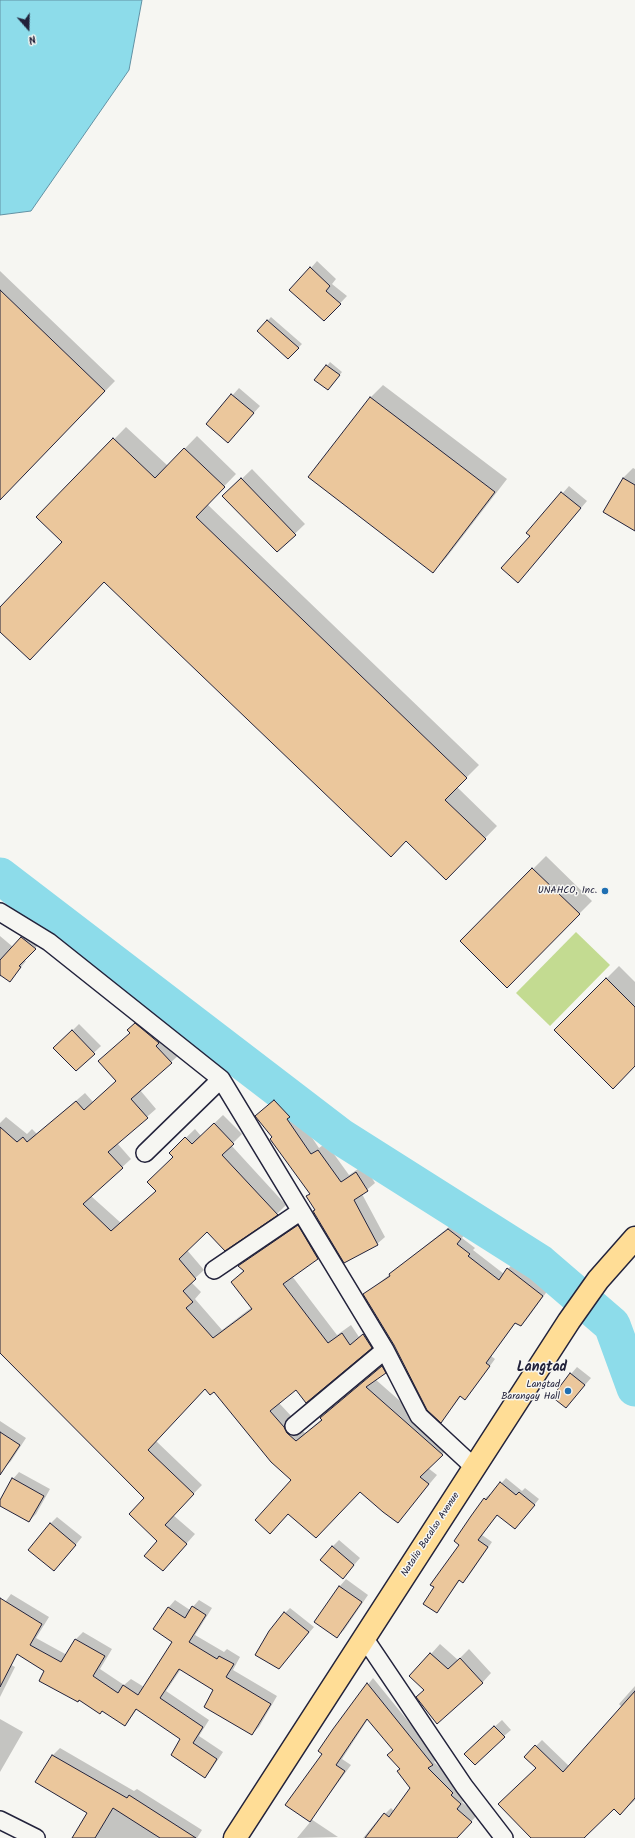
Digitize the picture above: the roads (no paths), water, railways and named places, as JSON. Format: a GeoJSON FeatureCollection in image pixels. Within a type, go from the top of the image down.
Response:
{"type":"FeatureCollection","features":[{"type":"Feature","properties":{"kind":"highway","name":"Natalio Bacalso Avenue"},"geometry":{"type":"LineString","coordinates":[[235,1838],[366,1638],[410,1566],[569,1321],[598,1280],[635,1238]]}},
{"type":"Feature","properties":{"kind":"street"},"geometry":{"type":"LineString","coordinates":[[0,912],[49,942],[221,1079],[385,1350],[419,1416],[475,1468]]}},
{"type":"Feature","properties":{"kind":"street"},"geometry":{"type":"LineString","coordinates":[[145,1153],[221,1079]]}},
{"type":"Feature","properties":{"kind":"street"},"geometry":{"type":"LineString","coordinates":[[214,1270],[301,1211]]}},
{"type":"Feature","properties":{"kind":"street"},"geometry":{"type":"LineString","coordinates":[[294,1426],[385,1350]]}},
{"type":"Feature","properties":{"kind":"street"},"geometry":{"type":"LineString","coordinates":[[366,1638],[464,1786],[504,1838]]}},
{"type":"Feature","properties":{"kind":"street"},"geometry":{"type":"LineString","coordinates":[[0,1820],[36,1838]]}},
{"type":"Feature","properties":{"kind":"water"},"geometry":{"type":"Polygon","coordinates":[[[0,0],[142,0],[129,70],[31,211],[0,215],[0,0]]]}},
{"type":"Feature","properties":{"kind":"waterway"},"geometry":{"type":"LineString","coordinates":[[0,876],[341,1137],[540,1263],[612,1325],[635,1388]]}},
{"type":"Feature","properties":{"kind":"place","name":"UNAHCO, Inc."},"geometry":{"type":"Point","coordinates":[605,891]}},
{"type":"Feature","properties":{"kind":"place","name":"Langtad Barangay Hall"},"geometry":{"type":"Point","coordinates":[568,1391]}},
{"type":"Feature","properties":{"kind":"district","name":"Langtad"},"geometry":{"type":"Point","coordinates":[542,1369]}}]}
